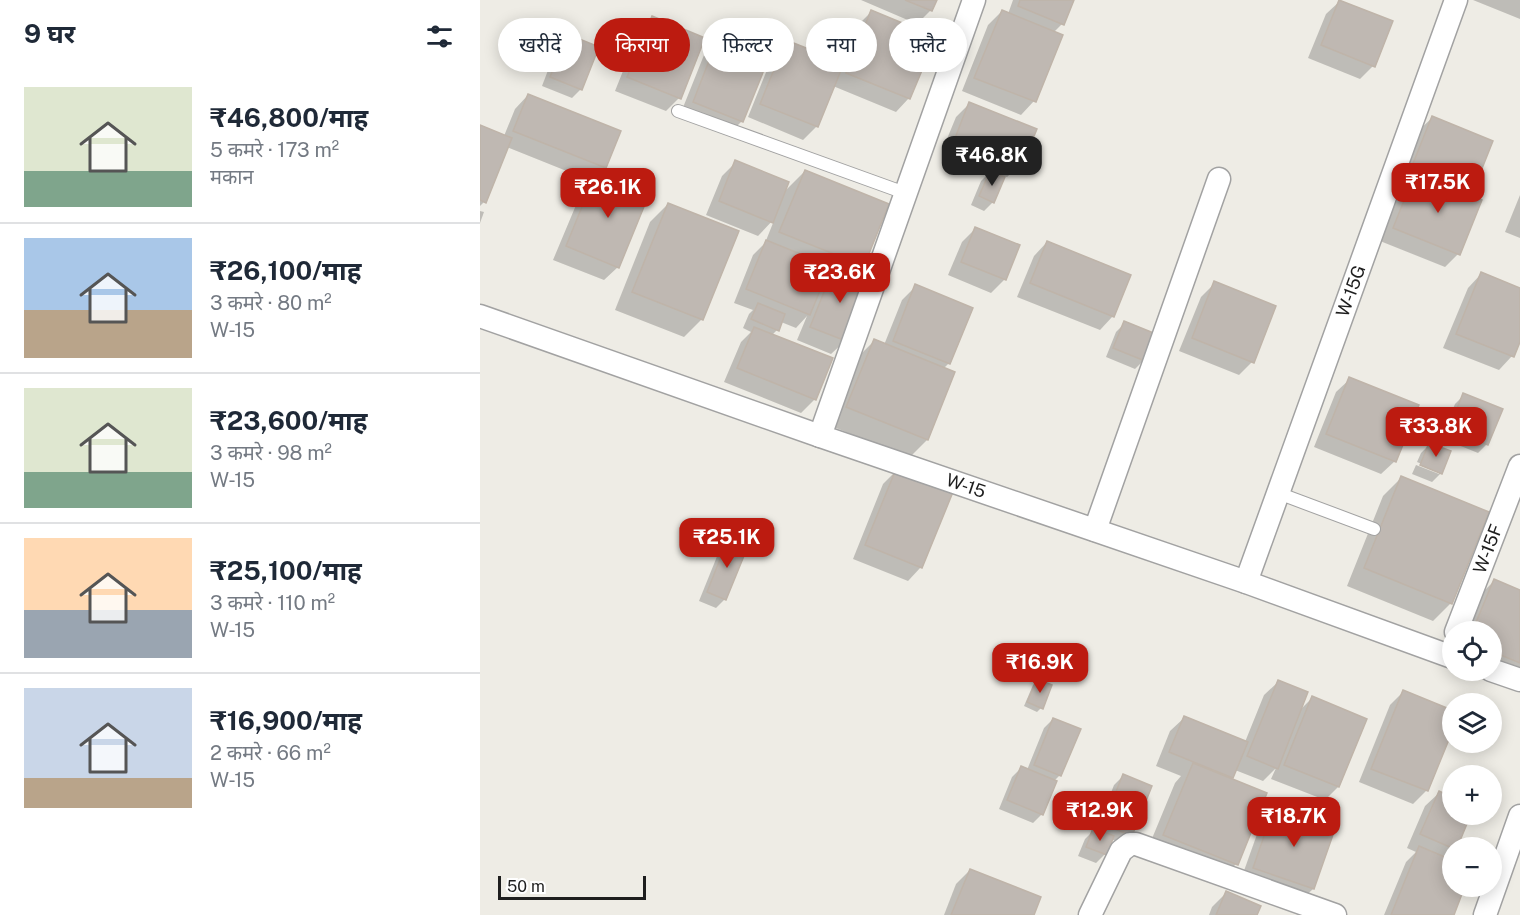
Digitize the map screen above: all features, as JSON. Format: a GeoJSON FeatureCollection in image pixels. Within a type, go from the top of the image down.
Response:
{"type":"FeatureCollection","features":[{"type":"Feature","properties":{"kind":"street"},"geometry":{"type":"LineString","coordinates":[[820,436],[974,0]]}},
{"type":"Feature","properties":{"kind":"street","name":"W-15G"},"geometry":{"type":"LineString","coordinates":[[1246,582],[1456,0]]}},
{"type":"Feature","properties":{"kind":"street"},"geometry":{"type":"LineString","coordinates":[[1095,530],[1219,179]]}},
{"type":"Feature","properties":{"kind":"street","name":"W-15"},"geometry":{"type":"LineString","coordinates":[[480,316],[820,436],[1442,648]]}},
{"type":"Feature","properties":{"kind":"street","name":"W-15F"},"geometry":{"type":"LineString","coordinates":[[1460,621],[1520,466]]}},
{"type":"Feature","properties":{"kind":"street"},"geometry":{"type":"LineString","coordinates":[[1502,674],[1520,680]]}},
{"type":"Feature","properties":{"kind":"street"},"geometry":{"type":"LineString","coordinates":[[1485,915],[1520,816]]}},
{"type":"Feature","properties":{"kind":"street"},"geometry":{"type":"LineString","coordinates":[[1090,915],[1121,851],[1130,844],[1136,844],[1335,915]]}},
{"type":"Feature","properties":{"kind":"lane"},"geometry":{"type":"LineString","coordinates":[[678,111],[905,193]]}},
{"type":"Feature","properties":{"kind":"lane"},"geometry":{"type":"LineString","coordinates":[[1278,493],[1374,529]]}},
{"type":"Feature","properties":{"kind":"building"},"geometry":{"type":"Polygon","coordinates":[[[905,0],[937,0],[932,11],[905,0]]]}},
{"type":"Feature","properties":{"kind":"building"},"geometry":{"type":"Polygon","coordinates":[[[1020,0],[1074,0],[1064,25],[1018,6],[1020,0]]]}},
{"type":"Feature","properties":{"kind":"building"},"geometry":{"type":"Polygon","coordinates":[[[1339,0],[1393,21],[1375,67],[1321,45],[1339,0]]]}},
{"type":"Feature","properties":{"kind":"building"},"geometry":{"type":"Polygon","coordinates":[[[871,10],[890,18],[889,72],[921,72],[910,99],[846,73],[877,72],[877,18],[868,18],[871,10]]]}},
{"type":"Feature","properties":{"kind":"building"},"geometry":{"type":"Polygon","coordinates":[[[1002,10],[1063,35],[1036,102],[974,78],[1002,10]]]}},
{"type":"Feature","properties":{"kind":"building"},"geometry":{"type":"Polygon","coordinates":[[[690,32],[702,37],[702,46],[681,99],[627,77],[629,72],[690,72],[690,32]]]}},
{"type":"Feature","properties":{"kind":"building"},"geometry":{"type":"Polygon","coordinates":[[[582,40],[594,45],[594,60],[582,90],[550,77],[552,72],[582,72],[582,40]]]}},
{"type":"Feature","properties":{"kind":"building"},"geometry":{"type":"Polygon","coordinates":[[[794,43],[806,48],[806,72],[840,72],[818,127],[760,104],[773,72],[794,72],[794,43]]]}},
{"type":"Feature","properties":{"kind":"building"},"geometry":{"type":"Polygon","coordinates":[[[705,72],[763,72],[743,122],[693,102],[705,72]]]}},
{"type":"Feature","properties":{"kind":"building"},"geometry":{"type":"Polygon","coordinates":[[[528,94],[621,131],[606,168],[513,131],[528,94]]]}},
{"type":"Feature","properties":{"kind":"building"},"geometry":{"type":"Polygon","coordinates":[[[969,102],[1037,129],[1022,165],[955,138],[969,102]]]}},
{"type":"Feature","properties":{"kind":"building"},"geometry":{"type":"Polygon","coordinates":[[[1432,116],[1493,141],[1473,191],[1412,166],[1432,116]]]}},
{"type":"Feature","properties":{"kind":"building"},"geometry":{"type":"Polygon","coordinates":[[[480,125],[512,138],[486,203],[480,200],[480,125]]]}},
{"type":"Feature","properties":{"kind":"building"},"geometry":{"type":"Polygon","coordinates":[[[735,160],[789,182],[773,223],[719,201],[735,160]]]}},
{"type":"Feature","properties":{"kind":"building"},"geometry":{"type":"Polygon","coordinates":[[[597,170],[650,192],[619,268],[566,246],[597,170]]]}},
{"type":"Feature","properties":{"kind":"building"},"geometry":{"type":"Polygon","coordinates":[[[805,170],[889,204],[864,266],[779,232],[805,170]]]}},
{"type":"Feature","properties":{"kind":"building"},"geometry":{"type":"Polygon","coordinates":[[[990,171],[1005,177],[994,203],[979,196],[990,171]]]}},
{"type":"Feature","properties":{"kind":"building"},"geometry":{"type":"Polygon","coordinates":[[[1415,173],[1482,200],[1460,255],[1393,228],[1415,173]]]}},
{"type":"Feature","properties":{"kind":"building"},"geometry":{"type":"Polygon","coordinates":[[[668,203],[739,231],[703,320],[632,292],[668,203]]]}},
{"type":"Feature","properties":{"kind":"building"},"geometry":{"type":"Polygon","coordinates":[[[975,227],[1020,245],[1006,280],[961,262],[975,227]]]}},
{"type":"Feature","properties":{"kind":"building"},"geometry":{"type":"Polygon","coordinates":[[[766,240],[830,266],[810,315],[746,289],[766,240]]]}},
{"type":"Feature","properties":{"kind":"building"},"geometry":{"type":"Polygon","coordinates":[[[1047,241],[1131,275],[1114,317],[1030,283],[1047,241]]]}},
{"type":"Feature","properties":{"kind":"building"},"geometry":{"type":"Polygon","coordinates":[[[834,267],[870,282],[846,341],[810,327],[834,267]]]}},
{"type":"Feature","properties":{"kind":"building"},"geometry":{"type":"Polygon","coordinates":[[[1481,272],[1520,288],[1520,342],[1514,357],[1456,334],[1481,272]]]}},
{"type":"Feature","properties":{"kind":"building"},"geometry":{"type":"Polygon","coordinates":[[[1214,281],[1276,306],[1254,363],[1192,338],[1214,281]]]}},
{"type":"Feature","properties":{"kind":"building"},"geometry":{"type":"Polygon","coordinates":[[[915,284],[973,308],[950,364],[893,341],[915,284]]]}},
{"type":"Feature","properties":{"kind":"building"},"geometry":{"type":"Polygon","coordinates":[[[758,303],[785,314],[779,331],[751,319],[758,303]]]}},
{"type":"Feature","properties":{"kind":"building"},"geometry":{"type":"Polygon","coordinates":[[[1124,321],[1156,334],[1145,361],[1113,348],[1124,321]]]}},
{"type":"Feature","properties":{"kind":"building"},"geometry":{"type":"Polygon","coordinates":[[[754,327],[833,358],[816,400],[737,368],[754,327]]]}},
{"type":"Feature","properties":{"kind":"building"},"geometry":{"type":"Polygon","coordinates":[[[874,339],[955,372],[928,440],[846,407],[874,339]]]}},
{"type":"Feature","properties":{"kind":"building"},"geometry":{"type":"Polygon","coordinates":[[[1349,377],[1419,405],[1396,462],[1326,434],[1349,377]]]}},
{"type":"Feature","properties":{"kind":"building"},"geometry":{"type":"Polygon","coordinates":[[[1463,393],[1503,409],[1488,445],[1449,429],[1463,393]]]}},
{"type":"Feature","properties":{"kind":"building"},"geometry":{"type":"Polygon","coordinates":[[[1429,443],[1451,451],[1442,474],[1420,465],[1429,443]]]}},
{"type":"Feature","properties":{"kind":"building"},"geometry":{"type":"Polygon","coordinates":[[[896,469],[953,492],[922,568],[865,545],[896,469]]]}},
{"type":"Feature","properties":{"kind":"building"},"geometry":{"type":"Polygon","coordinates":[[[1401,476],[1489,512],[1452,604],[1364,568],[1401,476]]]}},
{"type":"Feature","properties":{"kind":"building"},"geometry":{"type":"Polygon","coordinates":[[[728,539],[748,546],[726,600],[707,592],[728,539]]]}},
{"type":"Feature","properties":{"kind":"building"},"geometry":{"type":"Polygon","coordinates":[[[1494,579],[1520,590],[1520,663],[1502,656],[1502,621],[1477,621],[1494,579]]]}},
{"type":"Feature","properties":{"kind":"building"},"geometry":{"type":"Polygon","coordinates":[[[1037,679],[1052,685],[1043,709],[1027,702],[1037,679]]]}},
{"type":"Feature","properties":{"kind":"building"},"geometry":{"type":"Polygon","coordinates":[[[1278,680],[1308,692],[1278,769],[1247,756],[1278,680]]]}},
{"type":"Feature","properties":{"kind":"building"},"geometry":{"type":"Polygon","coordinates":[[[1403,690],[1442,706],[1443,753],[1428,791],[1371,769],[1403,690]]]}},
{"type":"Feature","properties":{"kind":"building"},"geometry":{"type":"Polygon","coordinates":[[[1312,696],[1367,719],[1339,787],[1284,765],[1312,696]]]}},
{"type":"Feature","properties":{"kind":"building"},"geometry":{"type":"Polygon","coordinates":[[[1184,716],[1248,742],[1233,778],[1169,752],[1184,716]]]}},
{"type":"Feature","properties":{"kind":"building"},"geometry":{"type":"Polygon","coordinates":[[[1053,718],[1081,729],[1061,776],[1034,765],[1053,718]]]}},
{"type":"Feature","properties":{"kind":"building"},"geometry":{"type":"Polygon","coordinates":[[[1193,763],[1267,793],[1238,865],[1163,835],[1193,763]]]}},
{"type":"Feature","properties":{"kind":"building"},"geometry":{"type":"Polygon","coordinates":[[[1021,766],[1057,781],[1043,815],[1007,800],[1021,766]]]}},
{"type":"Feature","properties":{"kind":"building"},"geometry":{"type":"Polygon","coordinates":[[[1123,774],[1152,786],[1132,836],[1103,824],[1123,774]]]}},
{"type":"Feature","properties":{"kind":"building"},"geometry":{"type":"Polygon","coordinates":[[[1439,791],[1442,792],[1442,825],[1466,825],[1462,837],[1442,837],[1442,844],[1420,834],[1439,791]]]}},
{"type":"Feature","properties":{"kind":"building"},"geometry":{"type":"Polygon","coordinates":[[[1274,807],[1335,829],[1314,889],[1253,868],[1274,807]]]}},
{"type":"Feature","properties":{"kind":"building"},"geometry":{"type":"Polygon","coordinates":[[[1093,828],[1114,836],[1107,855],[1086,847],[1093,828]]]}},
{"type":"Feature","properties":{"kind":"building"},"geometry":{"type":"Polygon","coordinates":[[[1419,846],[1442,856],[1442,897],[1461,897],[1454,915],[1391,915],[1419,846]]]}},
{"type":"Feature","properties":{"kind":"building"},"geometry":{"type":"Polygon","coordinates":[[[970,869],[1041,897],[1034,915],[951,915],[970,869]]]}},
{"type":"Feature","properties":{"kind":"building"},"geometry":{"type":"Polygon","coordinates":[[[1226,891],[1261,906],[1257,915],[1216,915],[1226,891]]]}}]}
